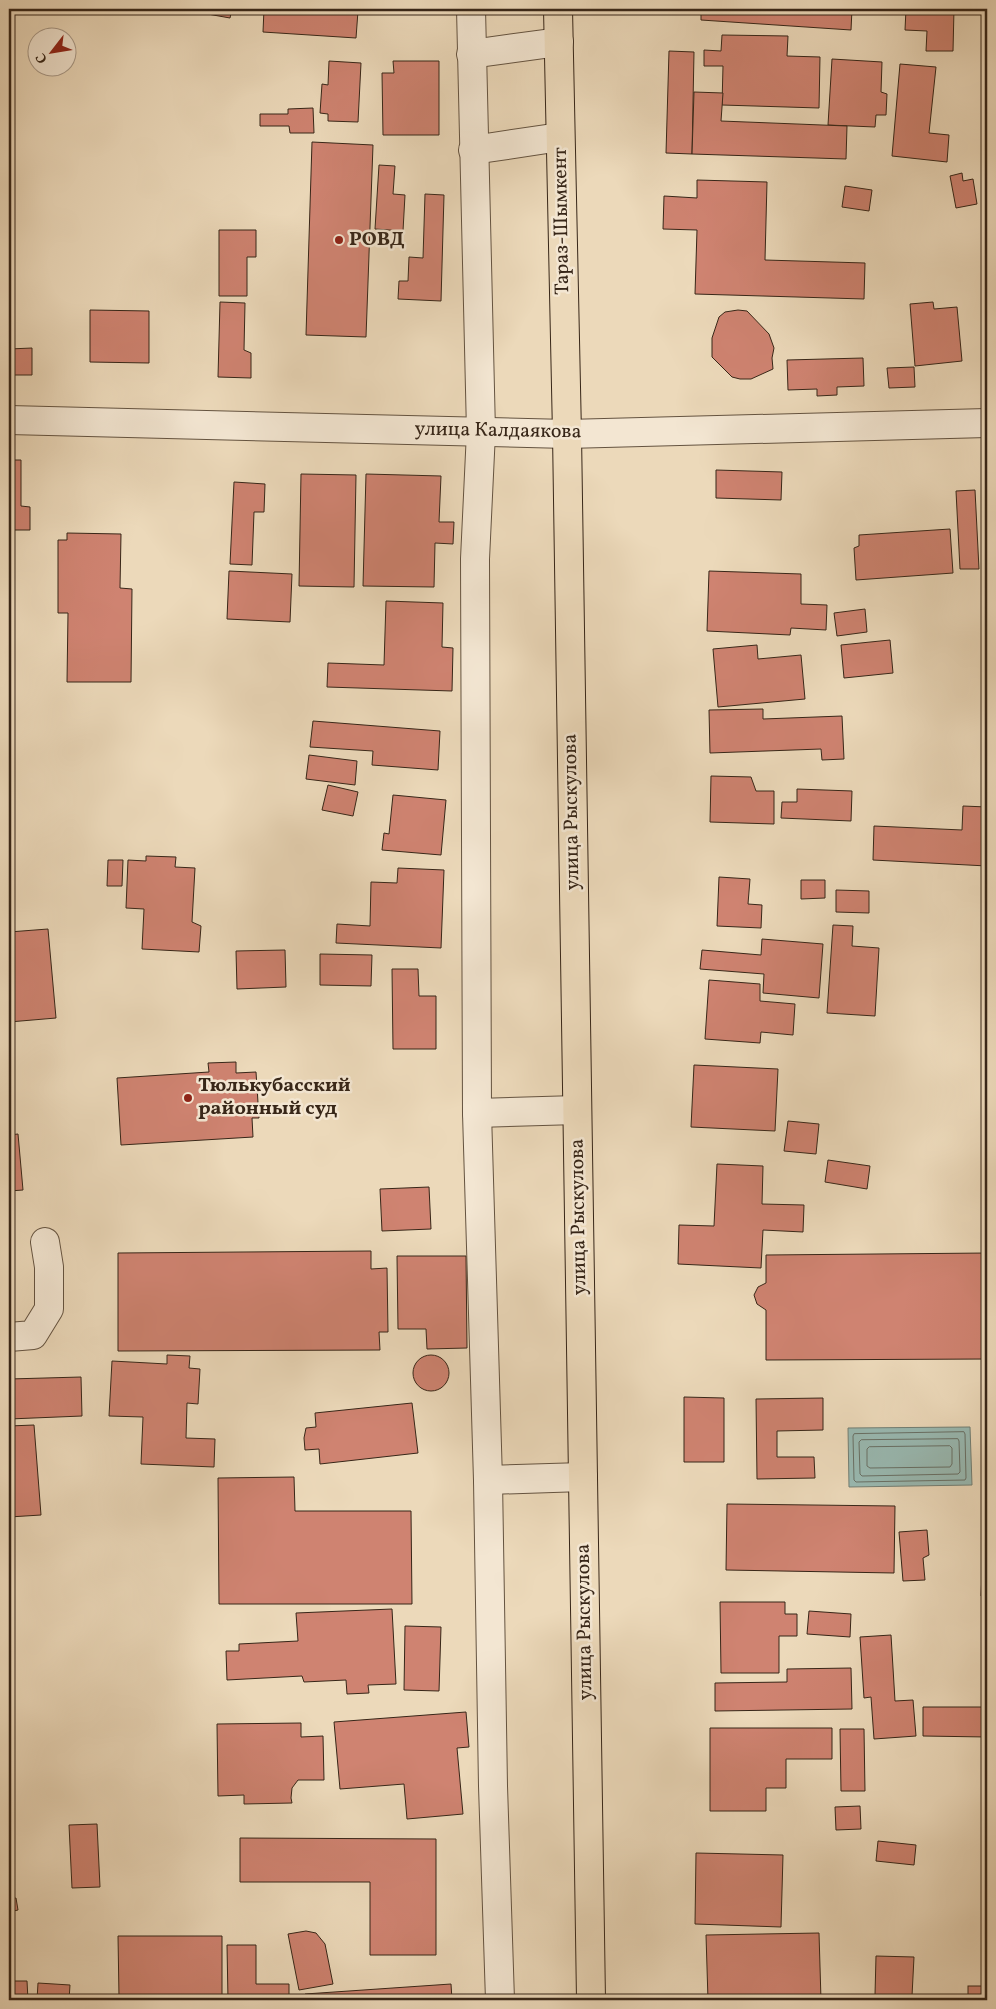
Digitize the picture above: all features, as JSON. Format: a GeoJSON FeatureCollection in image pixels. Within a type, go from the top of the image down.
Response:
{"type":"FeatureCollection","features":[{"type":"Feature","properties":{"kind":"main road","name":"Тараз-Шымкент"},"geometry":{"type":"LineString","coordinates":[[558,9],[567,434]]}},
{"type":"Feature","properties":{"kind":"main road","name":"улица Рыскулова"},"geometry":{"type":"LineString","coordinates":[[567,434],[590,2000]]}},
{"type":"Feature","properties":{"kind":"street"},"geometry":{"type":"LineString","coordinates":[[470,9],[472,150],[481,432],[475,559],[478,1113],[488,1480],[493,1786],[500,2000]]}},
{"type":"Feature","properties":{"kind":"street"},"geometry":{"type":"LineString","coordinates":[[470,54],[559,42]]}},
{"type":"Feature","properties":{"kind":"street"},"geometry":{"type":"LineString","coordinates":[[472,150],[560,137]]}},
{"type":"Feature","properties":{"kind":"street","name":"улица Калдаякова"},"geometry":{"type":"LineString","coordinates":[[9,420],[567,434],[987,423]]}},
{"type":"Feature","properties":{"kind":"street"},"geometry":{"type":"LineString","coordinates":[[478,1113],[577,1110]]}},
{"type":"Feature","properties":{"kind":"street"},"geometry":{"type":"LineString","coordinates":[[9,1337],[33,1335],[49,1309],[48,1267],[45,1242]]}},
{"type":"Feature","properties":{"kind":"street"},"geometry":{"type":"LineString","coordinates":[[488,1480],[583,1477]]}},
{"type":"Feature","properties":{"kind":"water"},"geometry":{"type":"Polygon","coordinates":[[[970,1427],[972,1485],[849,1487],[848,1428],[970,1427]]]}},
{"type":"Feature","properties":{"kind":"building"},"geometry":{"type":"Polygon","coordinates":[[[203,9],[232,9],[230,18],[202,13],[203,9]]]}},
{"type":"Feature","properties":{"kind":"building"},"geometry":{"type":"Polygon","coordinates":[[[264,9],[375,9],[375,12],[358,11],[356,38],[263,32],[264,9]]]}},
{"type":"Feature","properties":{"kind":"building"},"geometry":{"type":"Polygon","coordinates":[[[701,9],[852,9],[851,30],[701,20],[701,9]]]}},
{"type":"Feature","properties":{"kind":"building"},"geometry":{"type":"Polygon","coordinates":[[[906,9],[954,9],[953,51],[926,51],[927,31],[905,30],[906,9]]]}},
{"type":"Feature","properties":{"kind":"building"},"geometry":{"type":"Polygon","coordinates":[[[722,35],[788,36],[787,56],[820,57],[819,108],[722,105],[723,66],[704,66],[704,50],[721,51],[722,35]]]}},
{"type":"Feature","properties":{"kind":"building"},"geometry":{"type":"Polygon","coordinates":[[[669,51],[694,52],[692,154],[666,153],[669,51]]]}},
{"type":"Feature","properties":{"kind":"building"},"geometry":{"type":"Polygon","coordinates":[[[832,59],[882,62],[881,92],[887,94],[886,115],[876,115],[875,127],[828,125],[832,59]]]}},
{"type":"Feature","properties":{"kind":"building"},"geometry":{"type":"Polygon","coordinates":[[[329,61],[361,63],[358,122],[328,121],[328,114],[320,113],[322,84],[328,85],[329,61]]]}},
{"type":"Feature","properties":{"kind":"building"},"geometry":{"type":"Polygon","coordinates":[[[393,61],[439,61],[439,135],[383,135],[382,73],[394,73],[393,61]]]}},
{"type":"Feature","properties":{"kind":"building"},"geometry":{"type":"Polygon","coordinates":[[[900,64],[936,67],[929,133],[949,135],[947,162],[892,156],[900,64]]]}},
{"type":"Feature","properties":{"kind":"building"},"geometry":{"type":"Polygon","coordinates":[[[694,92],[723,93],[721,121],[847,126],[846,159],[692,154],[694,92]]]}},
{"type":"Feature","properties":{"kind":"building"},"geometry":{"type":"Polygon","coordinates":[[[313,108],[314,133],[290,133],[289,126],[260,126],[260,114],[288,114],[288,109],[313,108]]]}},
{"type":"Feature","properties":{"kind":"building","name":"РОВД"},"geometry":{"type":"Polygon","coordinates":[[[312,142],[373,145],[366,337],[306,335],[312,142]]]}},
{"type":"Feature","properties":{"kind":"building"},"geometry":{"type":"Polygon","coordinates":[[[379,165],[395,166],[393,194],[405,195],[403,231],[375,229],[379,165]]]}},
{"type":"Feature","properties":{"kind":"building"},"geometry":{"type":"Polygon","coordinates":[[[962,173],[963,181],[973,179],[977,204],[956,208],[950,176],[962,173]]]}},
{"type":"Feature","properties":{"kind":"building"},"geometry":{"type":"Polygon","coordinates":[[[697,180],[767,182],[765,260],[865,263],[864,299],[695,294],[697,230],[663,229],[664,196],[697,198],[697,180]]]}},
{"type":"Feature","properties":{"kind":"building"},"geometry":{"type":"Polygon","coordinates":[[[845,186],[872,190],[869,211],[842,207],[845,186]]]}},
{"type":"Feature","properties":{"kind":"building"},"geometry":{"type":"Polygon","coordinates":[[[425,194],[444,195],[441,301],[398,299],[399,281],[408,281],[409,257],[423,258],[425,194]]]}},
{"type":"Feature","properties":{"kind":"building"},"geometry":{"type":"Polygon","coordinates":[[[219,230],[256,230],[256,257],[247,257],[247,296],[219,296],[219,230]]]}},
{"type":"Feature","properties":{"kind":"building"},"geometry":{"type":"Polygon","coordinates":[[[13,250],[14,285],[9,286],[9,251],[13,250]]]}},
{"type":"Feature","properties":{"kind":"building"},"geometry":{"type":"Polygon","coordinates":[[[982,289],[987,289],[987,305],[984,305],[982,289]]]}},
{"type":"Feature","properties":{"kind":"building"},"geometry":{"type":"Polygon","coordinates":[[[220,302],[245,303],[244,350],[251,353],[251,378],[218,377],[220,302]]]}},
{"type":"Feature","properties":{"kind":"building"},"geometry":{"type":"Polygon","coordinates":[[[933,302],[934,309],[957,307],[962,361],[915,366],[910,304],[933,302]]]}},
{"type":"Feature","properties":{"kind":"building"},"geometry":{"type":"Polygon","coordinates":[[[90,310],[149,311],[149,363],[90,362],[90,310]]]}},
{"type":"Feature","properties":{"kind":"building"},"geometry":{"type":"Polygon","coordinates":[[[747,311],[769,334],[774,348],[772,358],[773,369],[751,379],[732,377],[712,357],[712,338],[719,317],[725,312],[747,311]]]}},
{"type":"Feature","properties":{"kind":"building"},"geometry":{"type":"Polygon","coordinates":[[[32,348],[32,375],[9,375],[9,349],[32,348]]]}},
{"type":"Feature","properties":{"kind":"building"},"geometry":{"type":"Polygon","coordinates":[[[863,358],[864,386],[837,387],[837,395],[817,396],[817,389],[788,390],[787,360],[863,358]]]}},
{"type":"Feature","properties":{"kind":"building"},"geometry":{"type":"Polygon","coordinates":[[[914,367],[915,387],[889,388],[887,368],[914,367]]]}},
{"type":"Feature","properties":{"kind":"building"},"geometry":{"type":"Polygon","coordinates":[[[9,460],[21,460],[21,506],[30,507],[30,530],[9,530],[9,460]]]}},
{"type":"Feature","properties":{"kind":"building"},"geometry":{"type":"Polygon","coordinates":[[[716,470],[782,472],[781,500],[716,498],[716,470]]]}},
{"type":"Feature","properties":{"kind":"building"},"geometry":{"type":"Polygon","coordinates":[[[301,474],[356,475],[354,587],[299,586],[301,474]]]}},
{"type":"Feature","properties":{"kind":"building"},"geometry":{"type":"Polygon","coordinates":[[[366,474],[441,476],[439,522],[454,522],[453,544],[435,543],[434,587],[363,586],[366,474]]]}},
{"type":"Feature","properties":{"kind":"building"},"geometry":{"type":"Polygon","coordinates":[[[234,482],[265,484],[264,512],[254,512],[252,565],[230,564],[234,482]]]}},
{"type":"Feature","properties":{"kind":"building"},"geometry":{"type":"Polygon","coordinates":[[[975,490],[979,569],[960,569],[956,491],[975,490]]]}},
{"type":"Feature","properties":{"kind":"building"},"geometry":{"type":"Polygon","coordinates":[[[950,529],[953,573],[856,580],[854,548],[859,546],[859,535],[950,529]]]}},
{"type":"Feature","properties":{"kind":"building"},"geometry":{"type":"Polygon","coordinates":[[[67,533],[121,534],[120,588],[132,589],[131,682],[67,682],[68,613],[58,613],[58,540],[67,540],[67,533]]]}},
{"type":"Feature","properties":{"kind":"building"},"geometry":{"type":"Polygon","coordinates":[[[982,534],[987,534],[987,562],[983,562],[982,534]]]}},
{"type":"Feature","properties":{"kind":"building"},"geometry":{"type":"Polygon","coordinates":[[[229,571],[292,574],[290,622],[227,619],[229,571]]]}},
{"type":"Feature","properties":{"kind":"building"},"geometry":{"type":"Polygon","coordinates":[[[709,571],[801,574],[801,604],[827,605],[826,630],[791,628],[790,635],[707,631],[709,571]]]}},
{"type":"Feature","properties":{"kind":"building"},"geometry":{"type":"Polygon","coordinates":[[[386,601],[443,603],[442,647],[453,648],[452,691],[327,687],[328,663],[384,665],[386,601]]]}},
{"type":"Feature","properties":{"kind":"building"},"geometry":{"type":"Polygon","coordinates":[[[865,609],[867,632],[837,636],[834,613],[865,609]]]}},
{"type":"Feature","properties":{"kind":"building"},"geometry":{"type":"Polygon","coordinates":[[[890,640],[893,673],[844,678],[841,645],[890,640]]]}},
{"type":"Feature","properties":{"kind":"building"},"geometry":{"type":"Polygon","coordinates":[[[757,645],[758,659],[801,655],[805,699],[718,707],[713,649],[757,645]]]}},
{"type":"Feature","properties":{"kind":"building"},"geometry":{"type":"Polygon","coordinates":[[[763,709],[763,719],[842,716],[844,759],[822,760],[821,749],[710,753],[709,710],[763,709]]]}},
{"type":"Feature","properties":{"kind":"building"},"geometry":{"type":"Polygon","coordinates":[[[313,721],[440,731],[438,770],[372,765],[373,751],[310,747],[313,721]]]}},
{"type":"Feature","properties":{"kind":"building"},"geometry":{"type":"Polygon","coordinates":[[[309,755],[357,761],[355,785],[306,779],[309,755]]]}},
{"type":"Feature","properties":{"kind":"building"},"geometry":{"type":"Polygon","coordinates":[[[711,776],[751,777],[756,791],[774,791],[774,824],[710,822],[711,776]]]}},
{"type":"Feature","properties":{"kind":"building"},"geometry":{"type":"Polygon","coordinates":[[[328,785],[358,792],[353,816],[322,810],[328,785]]]}},
{"type":"Feature","properties":{"kind":"building"},"geometry":{"type":"Polygon","coordinates":[[[797,789],[852,791],[851,821],[781,818],[782,802],[797,802],[797,789]]]}},
{"type":"Feature","properties":{"kind":"building"},"geometry":{"type":"Polygon","coordinates":[[[393,795],[446,800],[441,855],[382,850],[384,833],[389,834],[393,795]]]}},
{"type":"Feature","properties":{"kind":"building"},"geometry":{"type":"Polygon","coordinates":[[[963,806],[987,807],[987,866],[873,860],[874,826],[962,830],[963,806]]]}},
{"type":"Feature","properties":{"kind":"building"},"geometry":{"type":"Polygon","coordinates":[[[146,856],[176,857],[175,867],[195,868],[192,922],[201,926],[199,952],[142,949],[144,909],[126,908],[128,860],[146,861],[146,856]]]}},
{"type":"Feature","properties":{"kind":"building"},"geometry":{"type":"Polygon","coordinates":[[[108,860],[123,860],[122,886],[107,886],[108,860]]]}},
{"type":"Feature","properties":{"kind":"building"},"geometry":{"type":"Polygon","coordinates":[[[398,868],[444,870],[441,948],[336,943],[337,924],[370,926],[371,882],[397,883],[398,868]]]}},
{"type":"Feature","properties":{"kind":"building"},"geometry":{"type":"Polygon","coordinates":[[[719,877],[750,879],[748,904],[762,905],[761,928],[717,926],[719,877]]]}},
{"type":"Feature","properties":{"kind":"building"},"geometry":{"type":"Polygon","coordinates":[[[801,880],[825,880],[825,898],[801,899],[801,880]]]}},
{"type":"Feature","properties":{"kind":"building"},"geometry":{"type":"Polygon","coordinates":[[[836,890],[869,891],[869,913],[836,912],[836,890]]]}},
{"type":"Feature","properties":{"kind":"building"},"geometry":{"type":"Polygon","coordinates":[[[833,925],[853,926],[852,946],[879,948],[875,1016],[827,1013],[833,925]]]}},
{"type":"Feature","properties":{"kind":"building"},"geometry":{"type":"Polygon","coordinates":[[[48,929],[56,1018],[9,1022],[9,932],[48,929]]]}},
{"type":"Feature","properties":{"kind":"building"},"geometry":{"type":"Polygon","coordinates":[[[762,939],[823,944],[819,998],[763,993],[764,974],[700,969],[702,950],[761,955],[762,939]]]}},
{"type":"Feature","properties":{"kind":"building"},"geometry":{"type":"Polygon","coordinates":[[[285,950],[286,987],[237,989],[236,951],[285,950]]]}},
{"type":"Feature","properties":{"kind":"building"},"geometry":{"type":"Polygon","coordinates":[[[320,954],[372,955],[371,986],[320,985],[320,954]]]}},
{"type":"Feature","properties":{"kind":"building"},"geometry":{"type":"Polygon","coordinates":[[[392,969],[418,969],[419,996],[436,996],[436,1049],[393,1049],[392,969]]]}},
{"type":"Feature","properties":{"kind":"building"},"geometry":{"type":"Polygon","coordinates":[[[709,980],[760,984],[760,1001],[795,1004],[793,1035],[761,1032],[760,1043],[705,1039],[709,980]]]}},
{"type":"Feature","properties":{"kind":"building","name":"Тюлькубасский районный суд"},"geometry":{"type":"Polygon","coordinates":[[[236,1062],[236,1073],[256,1072],[259,1118],[252,1118],[253,1137],[121,1145],[117,1078],[209,1072],[208,1063],[236,1062]]]}},
{"type":"Feature","properties":{"kind":"building"},"geometry":{"type":"Polygon","coordinates":[[[694,1065],[778,1069],[775,1131],[691,1127],[694,1065]]]}},
{"type":"Feature","properties":{"kind":"building"},"geometry":{"type":"Polygon","coordinates":[[[788,1121],[819,1124],[816,1154],[784,1151],[788,1121]]]}},
{"type":"Feature","properties":{"kind":"building"},"geometry":{"type":"Polygon","coordinates":[[[18,1134],[23,1190],[9,1191],[9,1135],[18,1134]]]}},
{"type":"Feature","properties":{"kind":"building"},"geometry":{"type":"Polygon","coordinates":[[[828,1160],[870,1166],[867,1189],[825,1182],[828,1160]]]}},
{"type":"Feature","properties":{"kind":"building"},"geometry":{"type":"Polygon","coordinates":[[[717,1164],[763,1166],[762,1204],[804,1205],[803,1232],[763,1230],[761,1268],[678,1264],[679,1225],[714,1226],[717,1164]]]}},
{"type":"Feature","properties":{"kind":"building"},"geometry":{"type":"Polygon","coordinates":[[[429,1187],[431,1229],[382,1231],[380,1189],[429,1187]]]}},
{"type":"Feature","properties":{"kind":"building"},"geometry":{"type":"Polygon","coordinates":[[[371,1251],[371,1269],[387,1268],[388,1332],[379,1332],[380,1350],[118,1351],[118,1253],[371,1251]]]}},
{"type":"Feature","properties":{"kind":"building"},"geometry":{"type":"Polygon","coordinates":[[[987,1253],[987,1359],[766,1360],[766,1310],[757,1304],[754,1295],[758,1287],[766,1283],[766,1255],[987,1253]]]}},
{"type":"Feature","properties":{"kind":"building"},"geometry":{"type":"Polygon","coordinates":[[[397,1256],[466,1256],[467,1348],[427,1349],[426,1329],[398,1329],[397,1256]]]}},
{"type":"Feature","properties":{"kind":"building"},"geometry":{"type":"Polygon","coordinates":[[[167,1355],[190,1356],[189,1368],[200,1369],[198,1404],[187,1403],[186,1438],[215,1439],[214,1467],[141,1464],[143,1417],[109,1416],[112,1361],[167,1364],[167,1355]]]}},
{"type":"Feature","properties":{"kind":"building"},"geometry":{"type":"Polygon","coordinates":[[[431,1355],[443,1361],[449,1373],[443,1385],[431,1391],[419,1385],[413,1373],[419,1361],[431,1355]]]}},
{"type":"Feature","properties":{"kind":"building"},"geometry":{"type":"Polygon","coordinates":[[[81,1377],[82,1416],[9,1419],[9,1379],[81,1377]]]}},
{"type":"Feature","properties":{"kind":"building"},"geometry":{"type":"Polygon","coordinates":[[[684,1397],[724,1398],[724,1462],[684,1462],[684,1397]]]}},
{"type":"Feature","properties":{"kind":"building"},"geometry":{"type":"Polygon","coordinates":[[[823,1398],[823,1430],[777,1431],[777,1457],[814,1457],[815,1478],[757,1479],[756,1399],[823,1398]]]}},
{"type":"Feature","properties":{"kind":"building"},"geometry":{"type":"Polygon","coordinates":[[[412,1403],[418,1453],[320,1464],[319,1449],[305,1450],[304,1438],[306,1428],[316,1427],[315,1413],[412,1403]]]}},
{"type":"Feature","properties":{"kind":"building"},"geometry":{"type":"Polygon","coordinates":[[[34,1425],[41,1515],[9,1517],[9,1470],[11,1470],[9,1426],[34,1425]]]}},
{"type":"Feature","properties":{"kind":"building"},"geometry":{"type":"Polygon","coordinates":[[[294,1477],[295,1511],[411,1511],[412,1604],[219,1604],[218,1478],[294,1477]]]}},
{"type":"Feature","properties":{"kind":"building"},"geometry":{"type":"Polygon","coordinates":[[[727,1504],[895,1506],[894,1573],[726,1570],[727,1504]]]}},
{"type":"Feature","properties":{"kind":"building"},"geometry":{"type":"Polygon","coordinates":[[[985,1504],[987,1504],[987,1596],[981,1596],[985,1504]]]}},
{"type":"Feature","properties":{"kind":"building"},"geometry":{"type":"Polygon","coordinates":[[[927,1530],[929,1555],[923,1558],[925,1580],[903,1581],[899,1532],[927,1530]]]}},
{"type":"Feature","properties":{"kind":"building"},"geometry":{"type":"Polygon","coordinates":[[[720,1602],[785,1602],[785,1614],[797,1614],[797,1636],[779,1636],[779,1673],[721,1673],[720,1602]]]}},
{"type":"Feature","properties":{"kind":"building"},"geometry":{"type":"Polygon","coordinates":[[[392,1609],[396,1684],[368,1685],[369,1693],[347,1694],[346,1680],[304,1682],[302,1676],[227,1680],[226,1651],[239,1651],[239,1644],[298,1641],[296,1613],[392,1609]]]}},
{"type":"Feature","properties":{"kind":"building"},"geometry":{"type":"Polygon","coordinates":[[[809,1611],[851,1614],[850,1637],[807,1634],[809,1611]]]}},
{"type":"Feature","properties":{"kind":"building"},"geometry":{"type":"Polygon","coordinates":[[[405,1626],[441,1627],[439,1691],[404,1690],[405,1626]]]}},
{"type":"Feature","properties":{"kind":"building"},"geometry":{"type":"Polygon","coordinates":[[[891,1635],[895,1701],[913,1700],[916,1736],[874,1739],[871,1697],[864,1698],[860,1637],[891,1635]]]}},
{"type":"Feature","properties":{"kind":"building"},"geometry":{"type":"Polygon","coordinates":[[[851,1668],[852,1709],[715,1711],[715,1683],[787,1682],[787,1669],[851,1668]]]}},
{"type":"Feature","properties":{"kind":"building"},"geometry":{"type":"Polygon","coordinates":[[[923,1707],[987,1707],[987,1737],[923,1736],[923,1707]]]}},
{"type":"Feature","properties":{"kind":"building"},"geometry":{"type":"Polygon","coordinates":[[[466,1712],[469,1747],[457,1748],[463,1814],[407,1819],[404,1784],[340,1789],[334,1722],[466,1712]]]}},
{"type":"Feature","properties":{"kind":"building"},"geometry":{"type":"Polygon","coordinates":[[[301,1723],[301,1737],[323,1736],[324,1780],[298,1780],[292,1788],[292,1803],[244,1804],[244,1795],[218,1796],[217,1724],[301,1723]]]}},
{"type":"Feature","properties":{"kind":"building"},"geometry":{"type":"Polygon","coordinates":[[[710,1728],[832,1728],[832,1759],[786,1759],[786,1788],[766,1788],[766,1811],[710,1811],[710,1728]]]}},
{"type":"Feature","properties":{"kind":"building"},"geometry":{"type":"Polygon","coordinates":[[[840,1729],[864,1729],[865,1791],[841,1791],[840,1729]]]}},
{"type":"Feature","properties":{"kind":"building"},"geometry":{"type":"Polygon","coordinates":[[[860,1806],[861,1829],[836,1830],[835,1807],[860,1806]]]}},
{"type":"Feature","properties":{"kind":"building"},"geometry":{"type":"Polygon","coordinates":[[[97,1824],[100,1887],[72,1888],[69,1825],[97,1824]]]}},
{"type":"Feature","properties":{"kind":"building"},"geometry":{"type":"Polygon","coordinates":[[[240,1838],[436,1839],[436,1955],[370,1955],[370,1882],[240,1882],[240,1838]]]}},
{"type":"Feature","properties":{"kind":"building"},"geometry":{"type":"Polygon","coordinates":[[[878,1841],[916,1845],[914,1865],[876,1861],[878,1841]]]}},
{"type":"Feature","properties":{"kind":"building"},"geometry":{"type":"Polygon","coordinates":[[[696,1853],[783,1855],[781,1927],[695,1924],[696,1853]]]}},
{"type":"Feature","properties":{"kind":"building"},"geometry":{"type":"Polygon","coordinates":[[[16,1898],[18,1910],[9,1912],[9,1899],[16,1898]]]}},
{"type":"Feature","properties":{"kind":"building"},"geometry":{"type":"Polygon","coordinates":[[[306,1931],[316,1933],[325,1944],[333,1984],[299,1990],[288,1934],[306,1931]]]}},
{"type":"Feature","properties":{"kind":"building"},"geometry":{"type":"Polygon","coordinates":[[[819,1933],[821,2000],[708,2000],[706,1935],[819,1933]]]}},
{"type":"Feature","properties":{"kind":"building"},"geometry":{"type":"Polygon","coordinates":[[[118,1936],[222,1936],[222,2000],[193,2000],[193,1997],[119,1997],[118,1936]]]}},
{"type":"Feature","properties":{"kind":"building"},"geometry":{"type":"Polygon","coordinates":[[[227,1945],[256,1945],[256,1984],[289,1984],[289,2000],[228,2000],[227,1945]]]}},
{"type":"Feature","properties":{"kind":"building"},"geometry":{"type":"Polygon","coordinates":[[[876,1956],[914,1957],[912,1996],[875,1995],[876,1956]]]}},
{"type":"Feature","properties":{"kind":"building"},"geometry":{"type":"Polygon","coordinates":[[[9,1981],[27,1981],[28,2000],[9,2000],[9,1981]]]}},
{"type":"Feature","properties":{"kind":"building"},"geometry":{"type":"Polygon","coordinates":[[[38,1983],[70,1985],[69,2000],[37,2000],[38,1983]]]}},
{"type":"Feature","properties":{"kind":"building"},"geometry":{"type":"Polygon","coordinates":[[[451,1984],[452,2000],[306,2000],[305,1994],[451,1984]]]}},
{"type":"Feature","properties":{"kind":"building"},"geometry":{"type":"Polygon","coordinates":[[[968,1986],[987,1986],[987,2000],[968,2000],[968,1986]]]}},
{"type":"Feature","properties":{"kind":"place","name":"РОВД"},"geometry":{"type":"Point","coordinates":[339,240]}},
{"type":"Feature","properties":{"kind":"place","name":"Тюлькубасский районный суд"},"geometry":{"type":"Point","coordinates":[188,1098]}}]}
